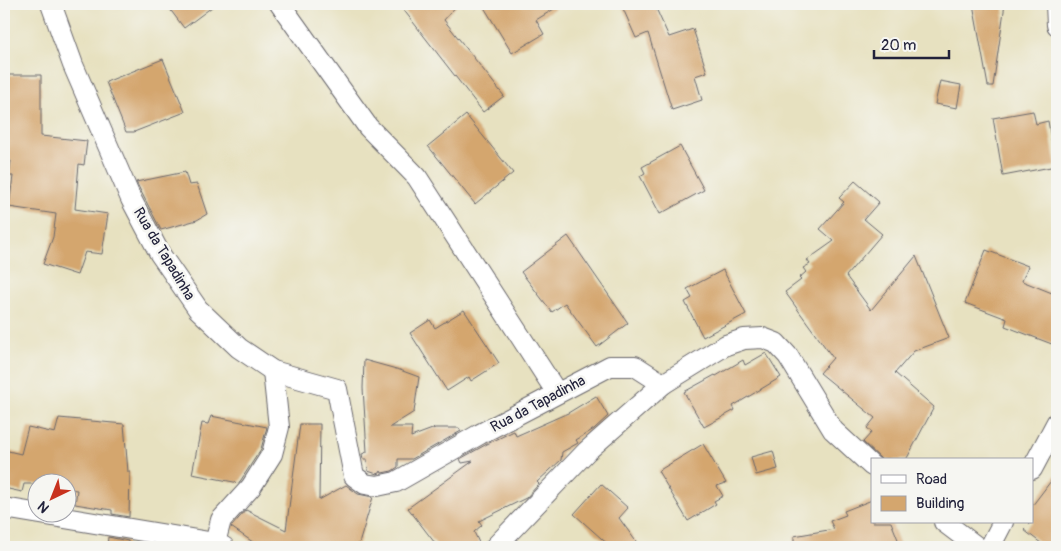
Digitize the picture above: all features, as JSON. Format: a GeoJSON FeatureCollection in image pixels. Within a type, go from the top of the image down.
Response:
{"type":"FeatureCollection","features":[{"type":"Feature","properties":{"kind":"street","name":"Rua da Tapadinha"},"geometry":{"type":"LineString","coordinates":[[51,4],[73,65],[124,184],[160,254],[198,309],[240,348],[273,371],[337,389],[354,476],[365,484],[377,486],[396,482],[480,434],[610,366],[635,366],[664,384]]}},
{"type":"Feature","properties":{"kind":"street"},"geometry":{"type":"LineString","coordinates":[[280,4],[368,127],[417,177],[557,394]]}},
{"type":"Feature","properties":{"kind":"street"},"geometry":{"type":"LineString","coordinates":[[1056,4],[1057,25]]}},
{"type":"Feature","properties":{"kind":"street"},"geometry":{"type":"LineString","coordinates":[[495,547],[587,451],[664,384],[726,345],[744,339],[763,338],[776,344],[788,356],[832,430],[871,465]]}},
{"type":"Feature","properties":{"kind":"street"},"geometry":{"type":"LineString","coordinates":[[4,508],[219,545],[221,520],[251,486],[272,454],[278,427],[273,371]]}},
{"type":"Feature","properties":{"kind":"street"},"geometry":{"type":"LineString","coordinates":[[1034,464],[1057,422]]}},
{"type":"Feature","properties":{"kind":"street"},"geometry":{"type":"LineString","coordinates":[[947,524],[977,547]]}},
{"type":"Feature","properties":{"kind":"street"},"geometry":{"type":"LineString","coordinates":[[990,547],[1002,524]]}},
{"type":"Feature","properties":{"kind":"building"},"geometry":{"type":"Polygon","coordinates":[[[166,4],[216,4],[184,28],[166,4]]]}},
{"type":"Feature","properties":{"kind":"building"},"geometry":{"type":"Polygon","coordinates":[[[399,4],[458,4],[444,20],[504,96],[483,112],[399,4]]]}},
{"type":"Feature","properties":{"kind":"building"},"geometry":{"type":"Polygon","coordinates":[[[482,4],[562,4],[536,20],[544,34],[512,53],[482,4]]]}},
{"type":"Feature","properties":{"kind":"building"},"geometry":{"type":"Polygon","coordinates":[[[621,4],[654,4],[669,37],[693,29],[707,72],[695,76],[702,100],[672,110],[648,33],[636,38],[621,4]]]}},
{"type":"Feature","properties":{"kind":"building"},"geometry":{"type":"Polygon","coordinates":[[[973,4],[1005,4],[993,86],[988,86],[973,4]]]}},
{"type":"Feature","properties":{"kind":"building"},"geometry":{"type":"Polygon","coordinates":[[[163,59],[185,112],[134,132],[126,132],[106,82],[163,59]]]}},
{"type":"Feature","properties":{"kind":"building"},"geometry":{"type":"Polygon","coordinates":[[[4,75],[41,75],[41,136],[87,141],[84,165],[79,164],[75,209],[108,214],[102,254],[85,252],[77,275],[43,264],[53,237],[56,214],[9,207],[13,176],[9,176],[11,161],[4,160],[8,124],[4,124],[4,75]]]}},
{"type":"Feature","properties":{"kind":"building"},"geometry":{"type":"Polygon","coordinates":[[[940,81],[961,85],[957,108],[935,104],[940,81]]]}},
{"type":"Feature","properties":{"kind":"building"},"geometry":{"type":"Polygon","coordinates":[[[1033,111],[1036,124],[1048,121],[1056,166],[1003,176],[993,118],[1033,111]]]}},
{"type":"Feature","properties":{"kind":"building"},"geometry":{"type":"Polygon","coordinates":[[[466,115],[513,173],[475,204],[428,146],[466,115]]]}},
{"type":"Feature","properties":{"kind":"building"},"geometry":{"type":"Polygon","coordinates":[[[680,146],[704,190],[660,214],[640,176],[645,173],[642,167],[680,146]]]}},
{"type":"Feature","properties":{"kind":"building"},"geometry":{"type":"Polygon","coordinates":[[[185,172],[189,185],[197,184],[207,214],[197,220],[161,230],[136,182],[185,172]]]}},
{"type":"Feature","properties":{"kind":"building"},"geometry":{"type":"Polygon","coordinates":[[[855,181],[879,202],[864,219],[882,234],[846,276],[871,310],[916,256],[949,338],[914,351],[895,373],[934,407],[907,458],[880,458],[863,442],[872,432],[867,428],[875,418],[820,373],[833,358],[785,292],[801,280],[799,278],[806,272],[803,268],[810,264],[807,260],[834,241],[820,229],[844,202],[839,198],[855,181]]]}},
{"type":"Feature","properties":{"kind":"building"},"geometry":{"type":"Polygon","coordinates":[[[568,236],[628,323],[597,347],[565,303],[552,312],[521,272],[568,236]]]}},
{"type":"Feature","properties":{"kind":"building"},"geometry":{"type":"Polygon","coordinates":[[[986,250],[1028,266],[1022,281],[1057,295],[1057,346],[1005,326],[1007,319],[965,303],[986,250]]]}},
{"type":"Feature","properties":{"kind":"building"},"geometry":{"type":"Polygon","coordinates":[[[723,270],[746,314],[703,337],[685,302],[692,298],[687,289],[723,270]]]}},
{"type":"Feature","properties":{"kind":"building"},"geometry":{"type":"Polygon","coordinates":[[[464,310],[499,363],[471,381],[469,377],[447,391],[410,333],[430,320],[435,328],[464,310]]]}},
{"type":"Feature","properties":{"kind":"building"},"geometry":{"type":"Polygon","coordinates":[[[766,353],[781,377],[733,406],[735,410],[704,427],[684,392],[743,360],[745,365],[766,353]]]}},
{"type":"Feature","properties":{"kind":"building"},"geometry":{"type":"Polygon","coordinates":[[[364,360],[419,377],[414,412],[390,427],[412,427],[411,437],[435,428],[459,428],[461,431],[412,459],[398,459],[398,467],[392,471],[382,473],[381,471],[377,474],[368,471],[367,459],[363,459],[362,454],[367,452],[363,388],[364,360]]]}},
{"type":"Feature","properties":{"kind":"building"},"geometry":{"type":"Polygon","coordinates":[[[596,396],[608,416],[594,429],[576,440],[578,443],[562,452],[561,460],[537,482],[539,484],[526,498],[479,521],[482,525],[474,532],[481,547],[438,547],[408,508],[473,461],[462,463],[460,459],[514,431],[516,436],[568,413],[596,396]]]}},
{"type":"Feature","properties":{"kind":"building"},"geometry":{"type":"Polygon","coordinates":[[[211,416],[267,427],[261,449],[239,483],[192,474],[202,423],[208,424],[211,416]]]}},
{"type":"Feature","properties":{"kind":"building"},"geometry":{"type":"Polygon","coordinates":[[[59,418],[124,424],[128,472],[130,472],[129,517],[112,514],[112,510],[78,504],[78,474],[28,474],[28,484],[24,484],[22,492],[4,488],[4,450],[21,454],[28,427],[55,433],[59,418]]]}},
{"type":"Feature","properties":{"kind":"building"},"geometry":{"type":"Polygon","coordinates":[[[300,424],[320,424],[319,500],[346,485],[358,494],[373,497],[358,547],[260,547],[231,527],[246,510],[286,530],[300,424]]]}},
{"type":"Feature","properties":{"kind":"building"},"geometry":{"type":"Polygon","coordinates":[[[703,444],[726,483],[717,486],[723,496],[714,501],[716,504],[688,521],[658,471],[703,444]]]}},
{"type":"Feature","properties":{"kind":"building"},"geometry":{"type":"Polygon","coordinates":[[[773,451],[778,469],[756,475],[751,457],[773,451]]]}},
{"type":"Feature","properties":{"kind":"building"},"geometry":{"type":"Polygon","coordinates":[[[1057,473],[1057,547],[1046,547],[1024,530],[1030,524],[1034,524],[1034,503],[1057,473]]]}},
{"type":"Feature","properties":{"kind":"building"},"geometry":{"type":"Polygon","coordinates":[[[601,484],[628,508],[619,518],[640,547],[611,547],[574,514],[601,484]]]}},
{"type":"Feature","properties":{"kind":"building"},"geometry":{"type":"Polygon","coordinates":[[[871,500],[871,524],[892,524],[901,547],[794,547],[794,536],[834,529],[830,521],[846,515],[844,511],[871,500]]]}},
{"type":"Feature","properties":{"kind":"building"},"geometry":{"type":"Polygon","coordinates":[[[108,537],[128,541],[128,547],[107,547],[108,537]]]}}]}
